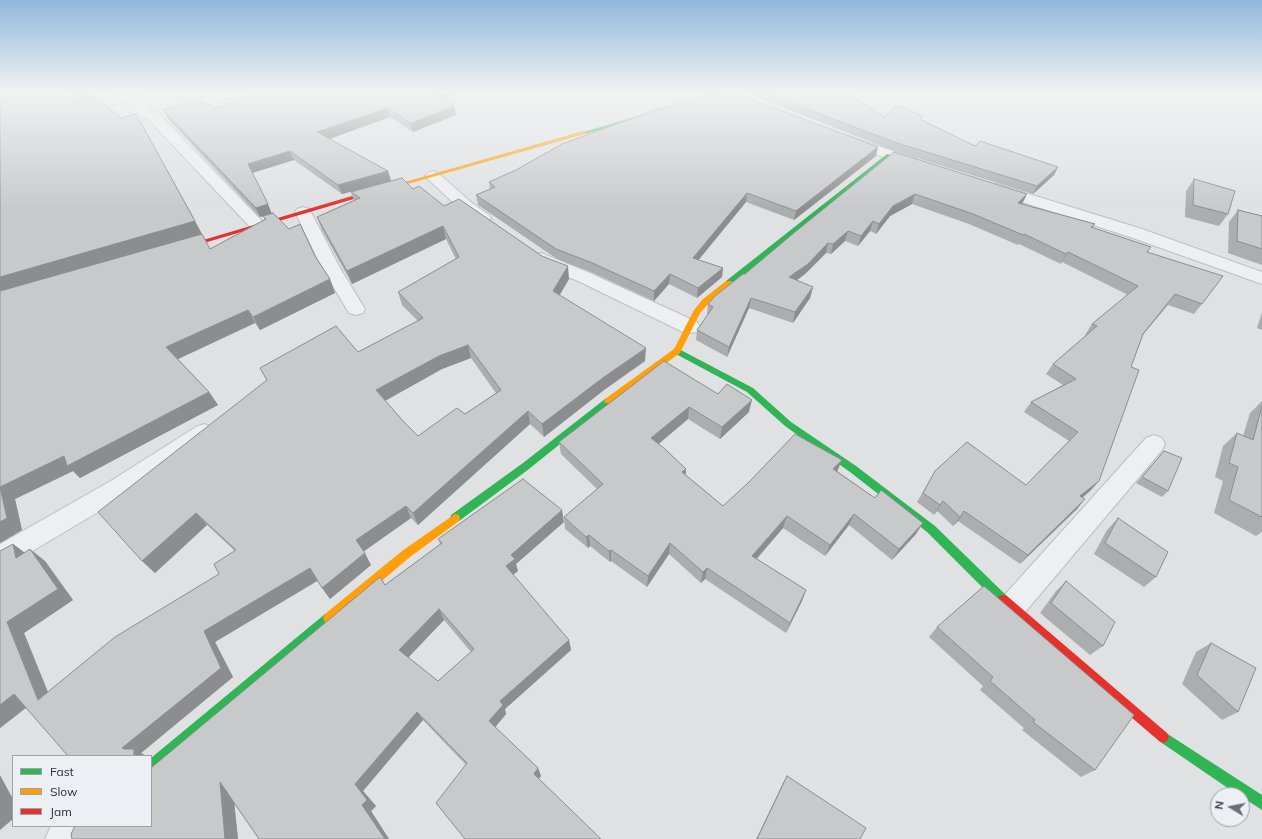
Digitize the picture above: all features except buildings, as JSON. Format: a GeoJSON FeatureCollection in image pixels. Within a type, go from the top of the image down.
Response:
{"type":"FeatureCollection","features":[{"type":"Feature","properties":{"kind":"street"},"geometry":{"type":"LineString","coordinates":[[167,130],[258,225]]}},
{"type":"Feature","properties":{"kind":"street"},"geometry":{"type":"LineString","coordinates":[[171,251],[303,212],[594,130]]}},
{"type":"Feature","properties":{"kind":"street"},"geometry":{"type":"LineString","coordinates":[[838,135],[889,155],[927,167]]}},
{"type":"Feature","properties":{"kind":"street"},"geometry":{"type":"LineString","coordinates":[[152,765],[406,554],[526,466],[614,397],[678,351],[696,312],[716,291],[889,155]]}},
{"type":"Feature","properties":{"kind":"street"},"geometry":{"type":"LineString","coordinates":[[433,176],[466,206],[495,226]]}},
{"type":"Feature","properties":{"kind":"street"},"geometry":{"type":"LineString","coordinates":[[986,186],[1136,234],[1262,278]]}},
{"type":"Feature","properties":{"kind":"street"},"geometry":{"type":"LineString","coordinates":[[303,212],[331,268],[356,309]]}},
{"type":"Feature","properties":{"kind":"street"},"geometry":{"type":"LineString","coordinates":[[525,247],[550,264],[584,277],[690,327]]}},
{"type":"Feature","properties":{"kind":"street"},"geometry":{"type":"LineString","coordinates":[[678,351],[750,390],[788,424],[865,478],[931,529],[1011,608],[1157,733],[1262,803]]}},
{"type":"Feature","properties":{"kind":"street"},"geometry":{"type":"LineString","coordinates":[[0,556],[117,489],[208,430]]}},
{"type":"Feature","properties":{"kind":"street"},"geometry":{"type":"LineString","coordinates":[[1011,608],[1154,444]]}},
{"type":"Feature","properties":{"kind":"street"},"geometry":{"type":"LineString","coordinates":[[62,839],[77,827]]}},
{"type":"Feature","properties":{"kind":"traffic: fast"},"geometry":{"type":"LineString","coordinates":[[583,133],[593,130]]}},
{"type":"Feature","properties":{"kind":"traffic: fast"},"geometry":{"type":"LineString","coordinates":[[729,283],[889,155]]}},
{"type":"Feature","properties":{"kind":"traffic: fast"},"geometry":{"type":"LineString","coordinates":[[677,351],[750,390],[788,424],[853,469],[931,529],[1003,600]]}},
{"type":"Feature","properties":{"kind":"traffic: fast"},"geometry":{"type":"LineString","coordinates":[[455,518],[526,466],[608,401]]}},
{"type":"Feature","properties":{"kind":"traffic: fast"},"geometry":{"type":"LineString","coordinates":[[152,765],[329,618]]}},
{"type":"Feature","properties":{"kind":"traffic: fast"},"geometry":{"type":"LineString","coordinates":[[1163,737],[1262,803]]}},
{"type":"Feature","properties":{"kind":"traffic: slow"},"geometry":{"type":"LineString","coordinates":[[352,198],[583,133]]}},
{"type":"Feature","properties":{"kind":"traffic: slow"},"geometry":{"type":"LineString","coordinates":[[608,401],[677,351],[697,312],[706,301],[729,283]]}},
{"type":"Feature","properties":{"kind":"traffic: slow"},"geometry":{"type":"LineString","coordinates":[[329,618],[406,554],[455,518]]}},
{"type":"Feature","properties":{"kind":"traffic: jam"},"geometry":{"type":"LineString","coordinates":[[178,249],[352,198]]}},
{"type":"Feature","properties":{"kind":"traffic: jam"},"geometry":{"type":"LineString","coordinates":[[1003,600],[1163,737]]}}]}
